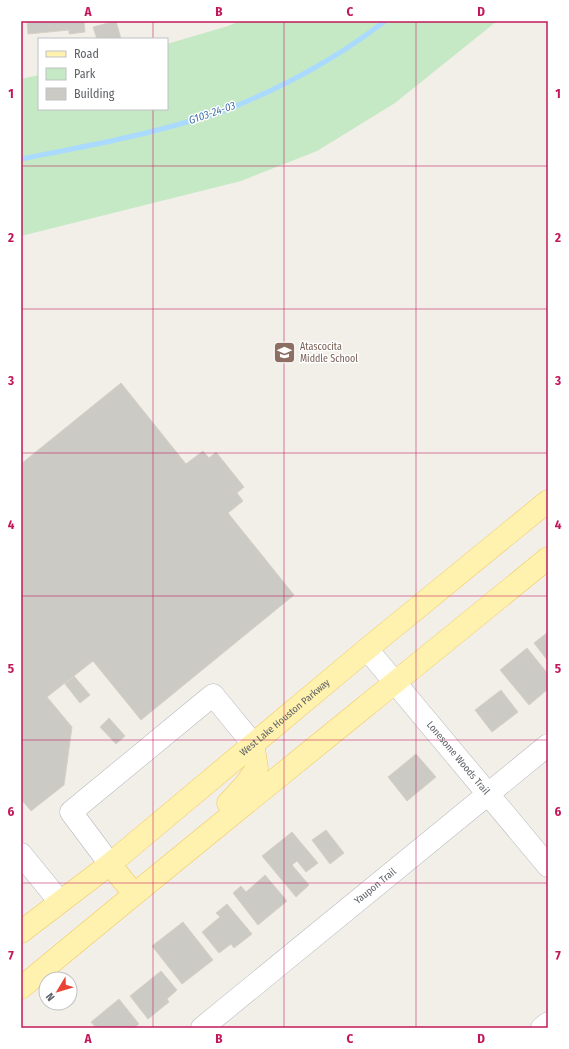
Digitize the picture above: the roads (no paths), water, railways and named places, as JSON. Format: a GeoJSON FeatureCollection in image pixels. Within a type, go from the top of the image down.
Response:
{"type":"FeatureCollection","features":[{"type":"Feature","properties":{"kind":"main road","name":"West Lake Houston Parkway"},"geometry":{"type":"LineString","coordinates":[[21,932],[110,864],[367,649],[548,501]]}},
{"type":"Feature","properties":{"kind":"main road"},"geometry":{"type":"LineString","coordinates":[[21,988],[180,856],[548,558]]}},
{"type":"Feature","properties":{"kind":"main road"},"geometry":{"type":"LineString","coordinates":[[180,856],[184,839],[226,805],[246,786],[257,768],[254,744]]}},
{"type":"Feature","properties":{"kind":"main road"},"geometry":{"type":"LineString","coordinates":[[110,864],[134,894]]}},
{"type":"Feature","properties":{"kind":"street","name":"Lonesome Woods Trail"},"geometry":{"type":"LineString","coordinates":[[367,649],[548,866]]}},
{"type":"Feature","properties":{"kind":"street"},"geometry":{"type":"LineString","coordinates":[[110,864],[70,812],[213,695],[254,744]]}},
{"type":"Feature","properties":{"kind":"street","name":"Yaupon Trail"},"geometry":{"type":"LineString","coordinates":[[202,1028],[548,744]]}},
{"type":"Feature","properties":{"kind":"street"},"geometry":{"type":"LineString","coordinates":[[21,854],[60,902]]}},
{"type":"Feature","properties":{"kind":"street"},"geometry":{"type":"LineString","coordinates":[[542,1028],[548,1023]]}},
{"type":"Feature","properties":{"kind":"waterway","name":"G103-24-03"},"geometry":{"type":"LineString","coordinates":[[21,159],[146,133],[221,112],[265,93],[307,72],[347,48],[385,21]]}},
{"type":"Feature","properties":{"kind":"place","name":"Atascocita Middle School"},"geometry":{"type":"Point","coordinates":[284,353]}}]}
